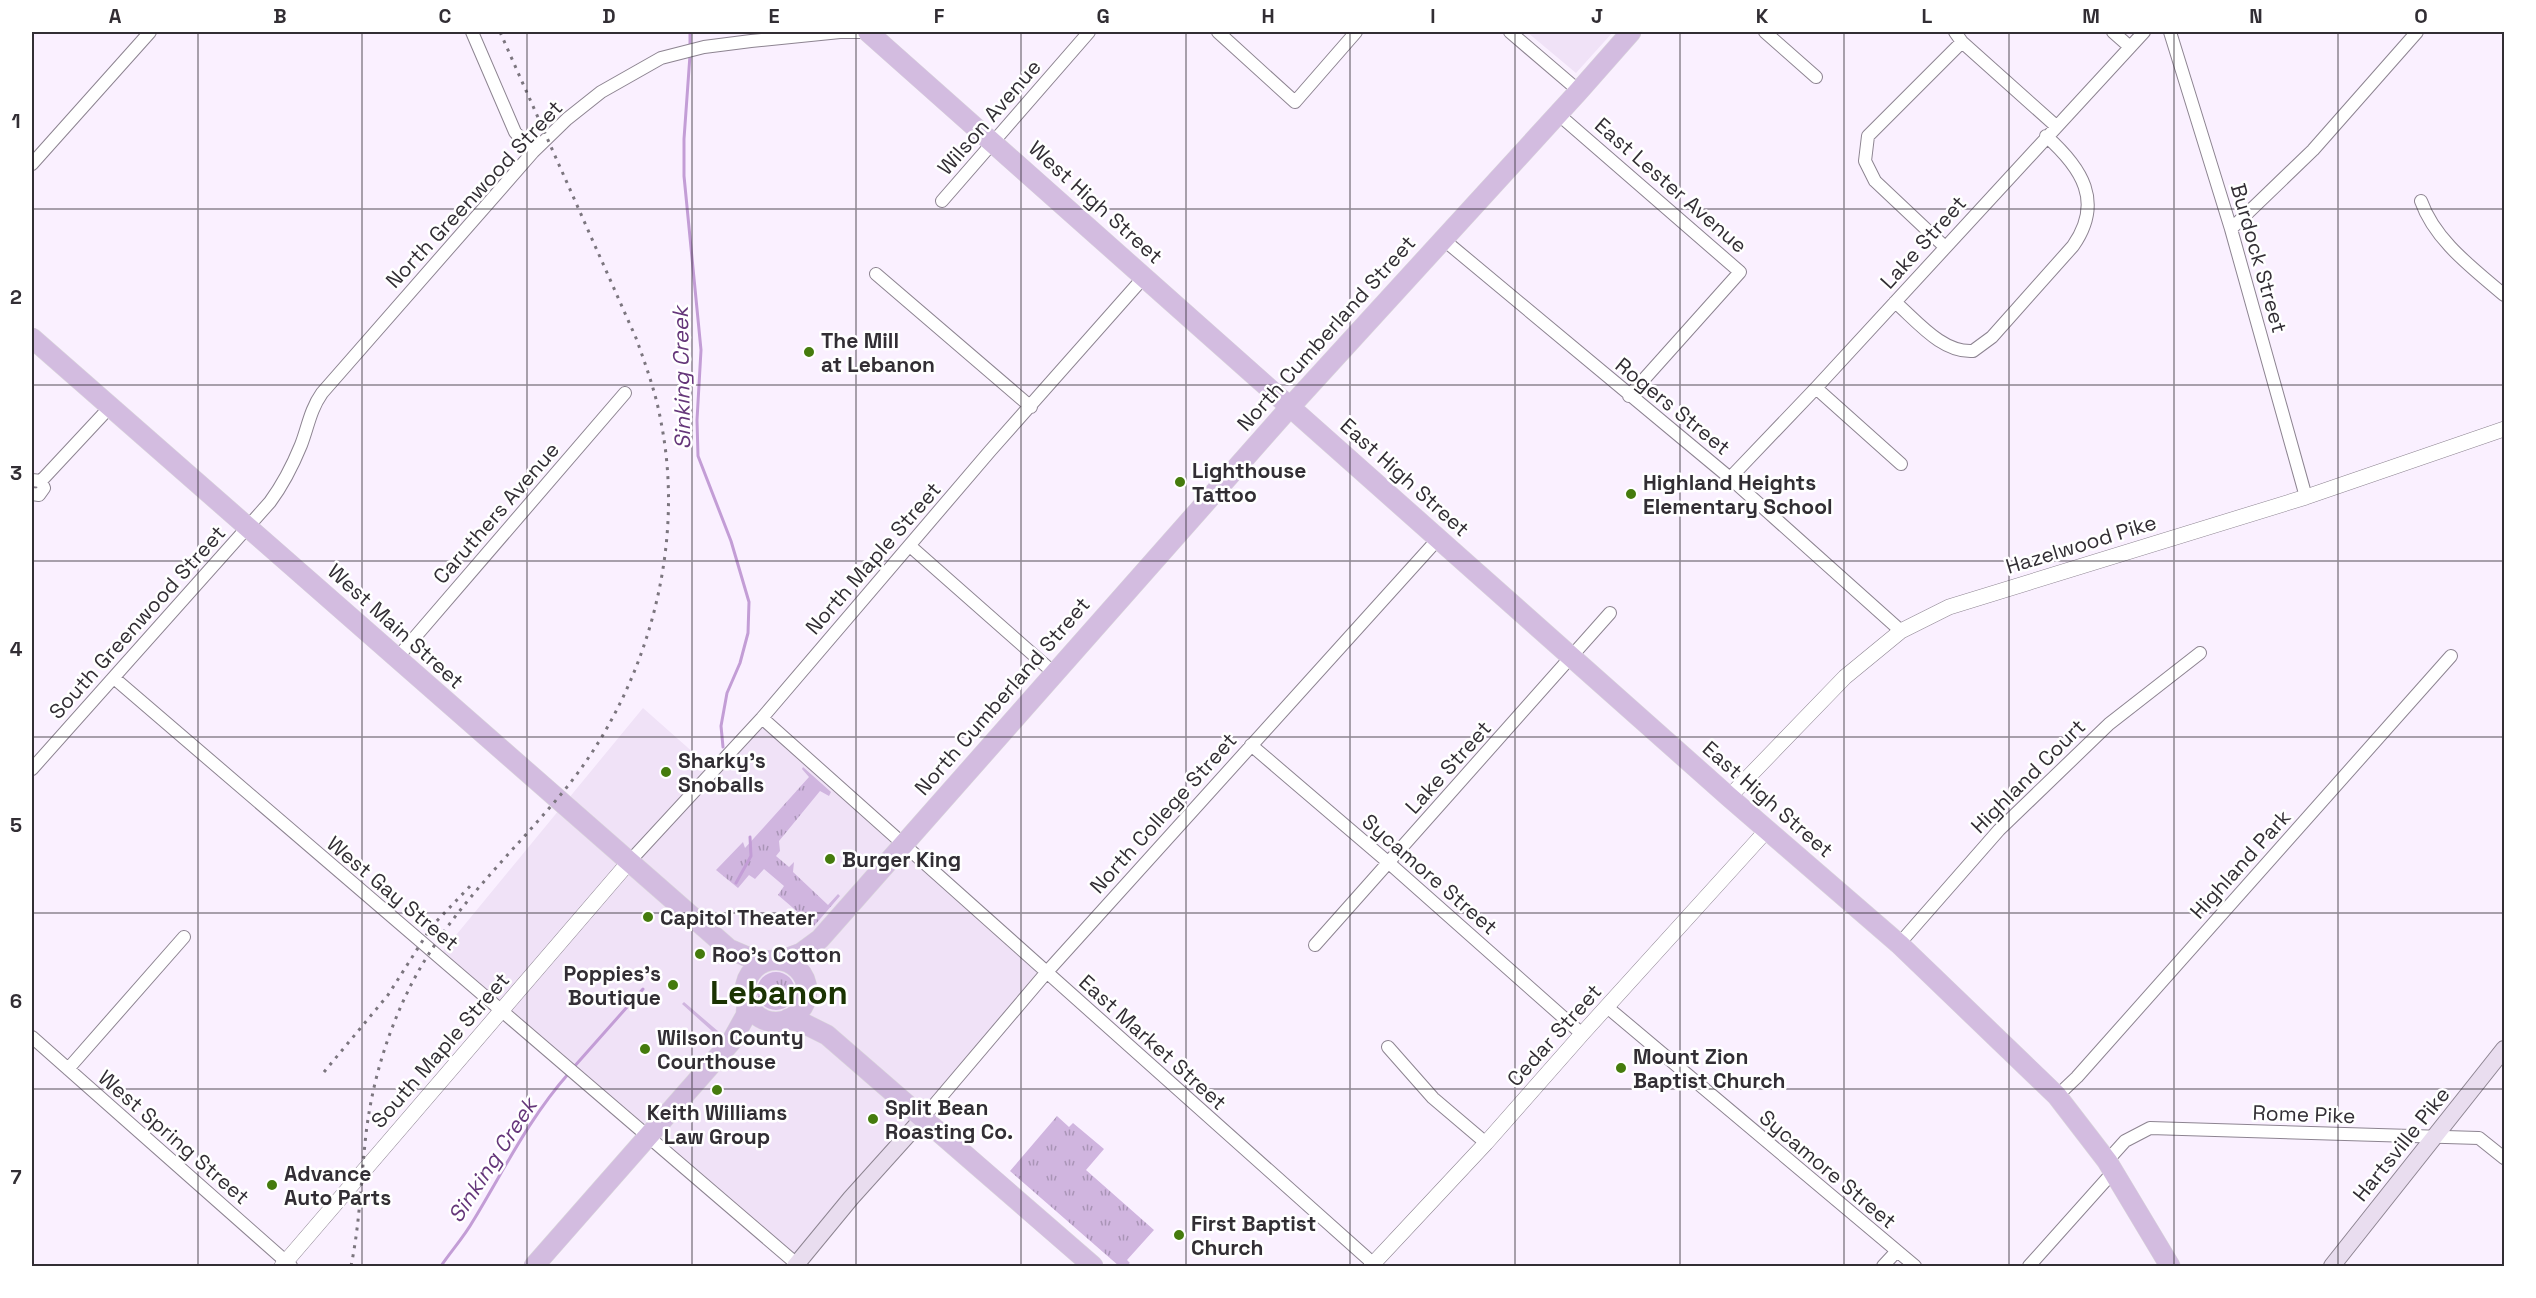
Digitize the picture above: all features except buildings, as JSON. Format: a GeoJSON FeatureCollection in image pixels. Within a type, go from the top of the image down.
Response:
{"type":"FeatureCollection","features":[{"type":"Feature","properties":{"kind":"main road","name":"West High Street"},"geometry":{"type":"LineString","coordinates":[[870,32],[1291,406]]}},
{"type":"Feature","properties":{"kind":"main road","name":"North Cumberland Street"},"geometry":{"type":"LineString","coordinates":[[782,960],[801,953],[820,939],[1291,406],[1631,32]]}},
{"type":"Feature","properties":{"kind":"main road","name":"West Main Street"},"geometry":{"type":"LineString","coordinates":[[32,338],[729,949],[762,963]]}},
{"type":"Feature","properties":{"kind":"main road","name":"East High Street"},"geometry":{"type":"LineString","coordinates":[[1291,406],[1437,539],[1899,944],[2057,1096],[2110,1166],[2170,1266]]}},
{"type":"Feature","properties":{"kind":"main road","name":"North Cumberland Street"},"geometry":{"type":"LineString","coordinates":[[806,987],[820,939]]}},
{"type":"Feature","properties":{"kind":"main road","name":"West Main Street"},"geometry":{"type":"LineString","coordinates":[[729,949],[747,992]]}},
{"type":"Feature","properties":{"kind":"main road"},"geometry":{"type":"LineString","coordinates":[[534,1266],[731,1042],[746,1015],[747,992],[752,972],[762,963],[782,960],[796,967],[806,987],[810,1005],[827,1035]]}},
{"type":"Feature","properties":{"kind":"main road"},"geometry":{"type":"LineString","coordinates":[[731,1042],[762,1025],[782,1020],[803,1007],[806,987]]}},
{"type":"Feature","properties":{"kind":"main road"},"geometry":{"type":"LineString","coordinates":[[747,992],[758,1015],[803,1023],[827,1035],[1094,1266]]}},
{"type":"Feature","properties":{"kind":"main road","name":"Hartsville Pike"},"geometry":{"type":"LineString","coordinates":[[2332,1266],[2505,1049]]}},
{"type":"Feature","properties":{"kind":"main road"},"geometry":{"type":"LineString","coordinates":[[797,1266],[851,1198],[923,1118]]}},
{"type":"Feature","properties":{"kind":"street"},"geometry":{"type":"LineString","coordinates":[[32,164],[150,32]]}},
{"type":"Feature","properties":{"kind":"street"},"geometry":{"type":"LineString","coordinates":[[472,32],[515,132],[533,152]]}},
{"type":"Feature","properties":{"kind":"street","name":"North Greenwood Street"},"geometry":{"type":"LineString","coordinates":[[247,527],[287,480],[302,442],[309,416],[321,393],[533,152],[583,105],[645,66],[675,53],[704,47],[840,32],[870,32]]}},
{"type":"Feature","properties":{"kind":"street","name":"Wilson Avenue"},"geometry":{"type":"LineString","coordinates":[[942,201],[1089,32]]}},
{"type":"Feature","properties":{"kind":"street"},"geometry":{"type":"LineString","coordinates":[[1218,32],[1295,102],[1356,32]]}},
{"type":"Feature","properties":{"kind":"street"},"geometry":{"type":"LineString","coordinates":[[1510,32],[1579,91]]}},
{"type":"Feature","properties":{"kind":"street"},"geometry":{"type":"LineString","coordinates":[[1766,32],[1816,77]]}},
{"type":"Feature","properties":{"kind":"street"},"geometry":{"type":"LineString","coordinates":[[2113,32],[2130,46]]}},
{"type":"Feature","properties":{"kind":"street","name":"Lake Street"},"geometry":{"type":"LineString","coordinates":[[1730,478],[1816,388],[2144,32]]}},
{"type":"Feature","properties":{"kind":"street","name":"Burdock Street"},"geometry":{"type":"LineString","coordinates":[[2170,32],[2231,229],[2306,497]]}},
{"type":"Feature","properties":{"kind":"street"},"geometry":{"type":"LineString","coordinates":[[2231,229],[2313,150],[2417,32]]}},
{"type":"Feature","properties":{"kind":"street"},"geometry":{"type":"LineString","coordinates":[[1945,247],[1875,181],[1865,161],[1868,136],[1959,37],[2055,126]]}},
{"type":"Feature","properties":{"kind":"street","name":"East Lester Avenue"},"geometry":{"type":"LineString","coordinates":[[1558,114],[1740,272],[1629,396]]}},
{"type":"Feature","properties":{"kind":"street"},"geometry":{"type":"LineString","coordinates":[[1895,302],[1940,341],[1953,348],[1973,351],[1992,338],[2073,246],[2088,219],[2086,193],[2075,165],[2068,155],[2046,136]]}},
{"type":"Feature","properties":{"kind":"street"},"geometry":{"type":"LineString","coordinates":[[2421,201],[2427,219],[2454,250],[2505,295]]}},
{"type":"Feature","properties":{"kind":"street","name":"Rogers Street"},"geometry":{"type":"LineString","coordinates":[[1444,240],[1730,478],[1901,631]]}},
{"type":"Feature","properties":{"kind":"street"},"geometry":{"type":"LineString","coordinates":[[876,274],[1031,407]]}},
{"type":"Feature","properties":{"kind":"street","name":"North Maple Street"},"geometry":{"type":"LineString","coordinates":[[629,862],[762,717],[1144,277]]}},
{"type":"Feature","properties":{"kind":"street"},"geometry":{"type":"LineString","coordinates":[[1816,388],[1900,465]]}},
{"type":"Feature","properties":{"kind":"street","name":"Caruthers Avenue"},"geometry":{"type":"LineString","coordinates":[[397,658],[626,393]]}},
{"type":"Feature","properties":{"kind":"street"},"geometry":{"type":"LineString","coordinates":[[32,494],[42,493],[44,486],[36,480],[110,407]]}},
{"type":"Feature","properties":{"kind":"street","name":"Hazelwood Pike"},"geometry":{"type":"LineString","coordinates":[[1729,797],[1845,677],[1901,631],[1949,607],[2306,497],[2505,429]]}},
{"type":"Feature","properties":{"kind":"street","name":"South Greenwood Street"},"geometry":{"type":"LineString","coordinates":[[32,769],[247,527]]}},
{"type":"Feature","properties":{"kind":"street","name":"North College Street"},"geometry":{"type":"LineString","coordinates":[[923,1118],[1046,973],[1437,539]]}},
{"type":"Feature","properties":{"kind":"street"},"geometry":{"type":"LineString","coordinates":[[910,546],[1054,673]]}},
{"type":"Feature","properties":{"kind":"street","name":"Lake Street"},"geometry":{"type":"LineString","coordinates":[[1315,945],[1610,613]]}},
{"type":"Feature","properties":{"kind":"street","name":"Highland Court"},"geometry":{"type":"LineString","coordinates":[[1899,944],[1999,830],[2109,724],[2200,653]]}},
{"type":"Feature","properties":{"kind":"street","name":"Highland Park"},"geometry":{"type":"LineString","coordinates":[[2057,1096],[2077,1077],[2451,656]]}},
{"type":"Feature","properties":{"kind":"street","name":"West Gay Street"},"geometry":{"type":"LineString","coordinates":[[114,678],[797,1266]]}},
{"type":"Feature","properties":{"kind":"street","name":"East Market Street"},"geometry":{"type":"LineString","coordinates":[[762,717],[1373,1266]]}},
{"type":"Feature","properties":{"kind":"street","name":"Sycamore Street"},"geometry":{"type":"LineString","coordinates":[[1251,745],[1389,863],[1582,1034]]}},
{"type":"Feature","properties":{"kind":"street","name":"Cedar Street"},"geometry":{"type":"LineString","coordinates":[[1373,1266],[1767,830]]}},
{"type":"Feature","properties":{"kind":"street","name":"South Maple Street"},"geometry":{"type":"LineString","coordinates":[[286,1265],[629,862]]}},
{"type":"Feature","properties":{"kind":"street"},"geometry":{"type":"LineString","coordinates":[[68,1069],[184,937]]}},
{"type":"Feature","properties":{"kind":"street","name":"Sycamore Street"},"geometry":{"type":"LineString","coordinates":[[1607,1008],[1915,1266]]}},
{"type":"Feature","properties":{"kind":"street","name":"West Spring Street"},"geometry":{"type":"LineString","coordinates":[[32,1037],[286,1265]]}},
{"type":"Feature","properties":{"kind":"street"},"geometry":{"type":"LineString","coordinates":[[1388,1047],[1433,1098],[1486,1143]]}},
{"type":"Feature","properties":{"kind":"street","name":"Rome Pike"},"geometry":{"type":"LineString","coordinates":[[2029,1266],[2110,1166],[2125,1141],[2150,1128],[2479,1138],[2505,1158]]}},
{"type":"Feature","properties":{"kind":"street"},"geometry":{"type":"LineString","coordinates":[[1883,1266],[1896,1252]]}},
{"type":"Feature","properties":{"kind":"shaded area"},"geometry":{"type":"Polygon","coordinates":[[[1527,32],[1613,32],[1576,73],[1527,32]]]}},
{"type":"Feature","properties":{"kind":"shaded area"},"geometry":{"type":"Polygon","coordinates":[[[643,708],[713,770],[762,718],[1046,973],[797,1265],[438,957],[643,708]]]}},
{"type":"Feature","properties":{"kind":"green space"},"geometry":{"type":"Polygon","coordinates":[[[803,767],[831,792],[829,796],[820,791],[779,841],[780,851],[776,856],[789,867],[794,862],[793,872],[828,905],[838,894],[840,896],[814,926],[778,895],[784,886],[764,869],[755,879],[749,875],[738,888],[716,870],[743,842],[745,848],[809,777],[802,769],[803,767]]]}},
{"type":"Feature","properties":{"kind":"green space"},"geometry":{"type":"Polygon","coordinates":[[[776,972],[790,977],[795,991],[790,1005],[776,1010],[762,1005],[757,991],[762,977],[776,972]]]}},
{"type":"Feature","properties":{"kind":"green space"},"geometry":{"type":"Polygon","coordinates":[[[684,1002],[719,1032],[719,1037],[714,1043],[708,1037],[712,1031],[682,1004],[684,1002]]]}},
{"type":"Feature","properties":{"kind":"green space"},"geometry":{"type":"Polygon","coordinates":[[[1057,1116],[1069,1127],[1073,1123],[1104,1149],[1086,1170],[1154,1230],[1127,1260],[1130,1263],[1126,1266],[1119,1266],[1010,1171],[1057,1116]]]}},
{"type":"Feature","properties":{"kind":"waterway","name":"Sinking Creek"},"geometry":{"type":"LineString","coordinates":[[690,32],[690,46]]}},
{"type":"Feature","properties":{"kind":"waterway","name":"Sinking Creek"},"geometry":{"type":"LineString","coordinates":[[690,55],[684,139],[684,176],[701,350],[697,420],[698,456],[731,541],[749,602],[748,633],[740,663],[727,693],[721,726],[723,747]]}},
{"type":"Feature","properties":{"kind":"waterway","name":"Sinking Creek"},"geometry":{"type":"LineString","coordinates":[[736,883],[751,856],[750,837]]}},
{"type":"Feature","properties":{"kind":"waterway","name":"Sinking Creek"},"geometry":{"type":"LineString","coordinates":[[573,1068],[643,989]]}},
{"type":"Feature","properties":{"kind":"waterway","name":"Sinking Creek"},"geometry":{"type":"LineString","coordinates":[[441,1266],[469,1227],[529,1126],[569,1073]]}},
{"type":"Feature","properties":{"kind":"railway"},"geometry":{"type":"LineString","coordinates":[[351,1266],[372,1095],[388,1038],[403,1001],[445,930],[484,881],[567,787],[595,748],[619,706],[638,661],[653,614],[663,566],[668,518],[667,470],[661,422],[650,380],[636,338],[500,32]]}},
{"type":"Feature","properties":{"kind":"railway"},"geometry":{"type":"LineString","coordinates":[[324,1072],[388,995],[432,926],[473,883]]}},
{"type":"Feature","properties":{"kind":"place","name":"The Mill at Lebanon"},"geometry":{"type":"Point","coordinates":[809,352]}},
{"type":"Feature","properties":{"kind":"place","name":"Lighthouse Tattoo"},"geometry":{"type":"Point","coordinates":[1180,482]}},
{"type":"Feature","properties":{"kind":"place","name":"Highland Heights Elementary School"},"geometry":{"type":"Point","coordinates":[1631,494]}},
{"type":"Feature","properties":{"kind":"place","name":"Sharky's Snoballs"},"geometry":{"type":"Point","coordinates":[666,772]}},
{"type":"Feature","properties":{"kind":"place","name":"Burger King"},"geometry":{"type":"Point","coordinates":[830,859]}},
{"type":"Feature","properties":{"kind":"place","name":"Capitol Theater"},"geometry":{"type":"Point","coordinates":[648,917]}},
{"type":"Feature","properties":{"kind":"place","name":"Roo's Cotton"},"geometry":{"type":"Point","coordinates":[700,954]}},
{"type":"Feature","properties":{"kind":"place","name":"Poppies's Boutique"},"geometry":{"type":"Point","coordinates":[673,985]}},
{"type":"Feature","properties":{"kind":"place","name":"Wilson County Courthouse"},"geometry":{"type":"Point","coordinates":[645,1049]}},
{"type":"Feature","properties":{"kind":"place","name":"Mount Zion Baptist Church"},"geometry":{"type":"Point","coordinates":[1621,1068]}},
{"type":"Feature","properties":{"kind":"place","name":"Keith Williams Law Group"},"geometry":{"type":"Point","coordinates":[717,1090]}},
{"type":"Feature","properties":{"kind":"place","name":"Split Bean Roasting Co."},"geometry":{"type":"Point","coordinates":[873,1119]}},
{"type":"Feature","properties":{"kind":"place","name":"Advance Auto Parts"},"geometry":{"type":"Point","coordinates":[272,1185]}},
{"type":"Feature","properties":{"kind":"place","name":"First Baptist Church"},"geometry":{"type":"Point","coordinates":[1179,1235]}},
{"type":"Feature","properties":{"kind":"district","name":"Lebanon"},"geometry":{"type":"Point","coordinates":[779,993]}}]}
